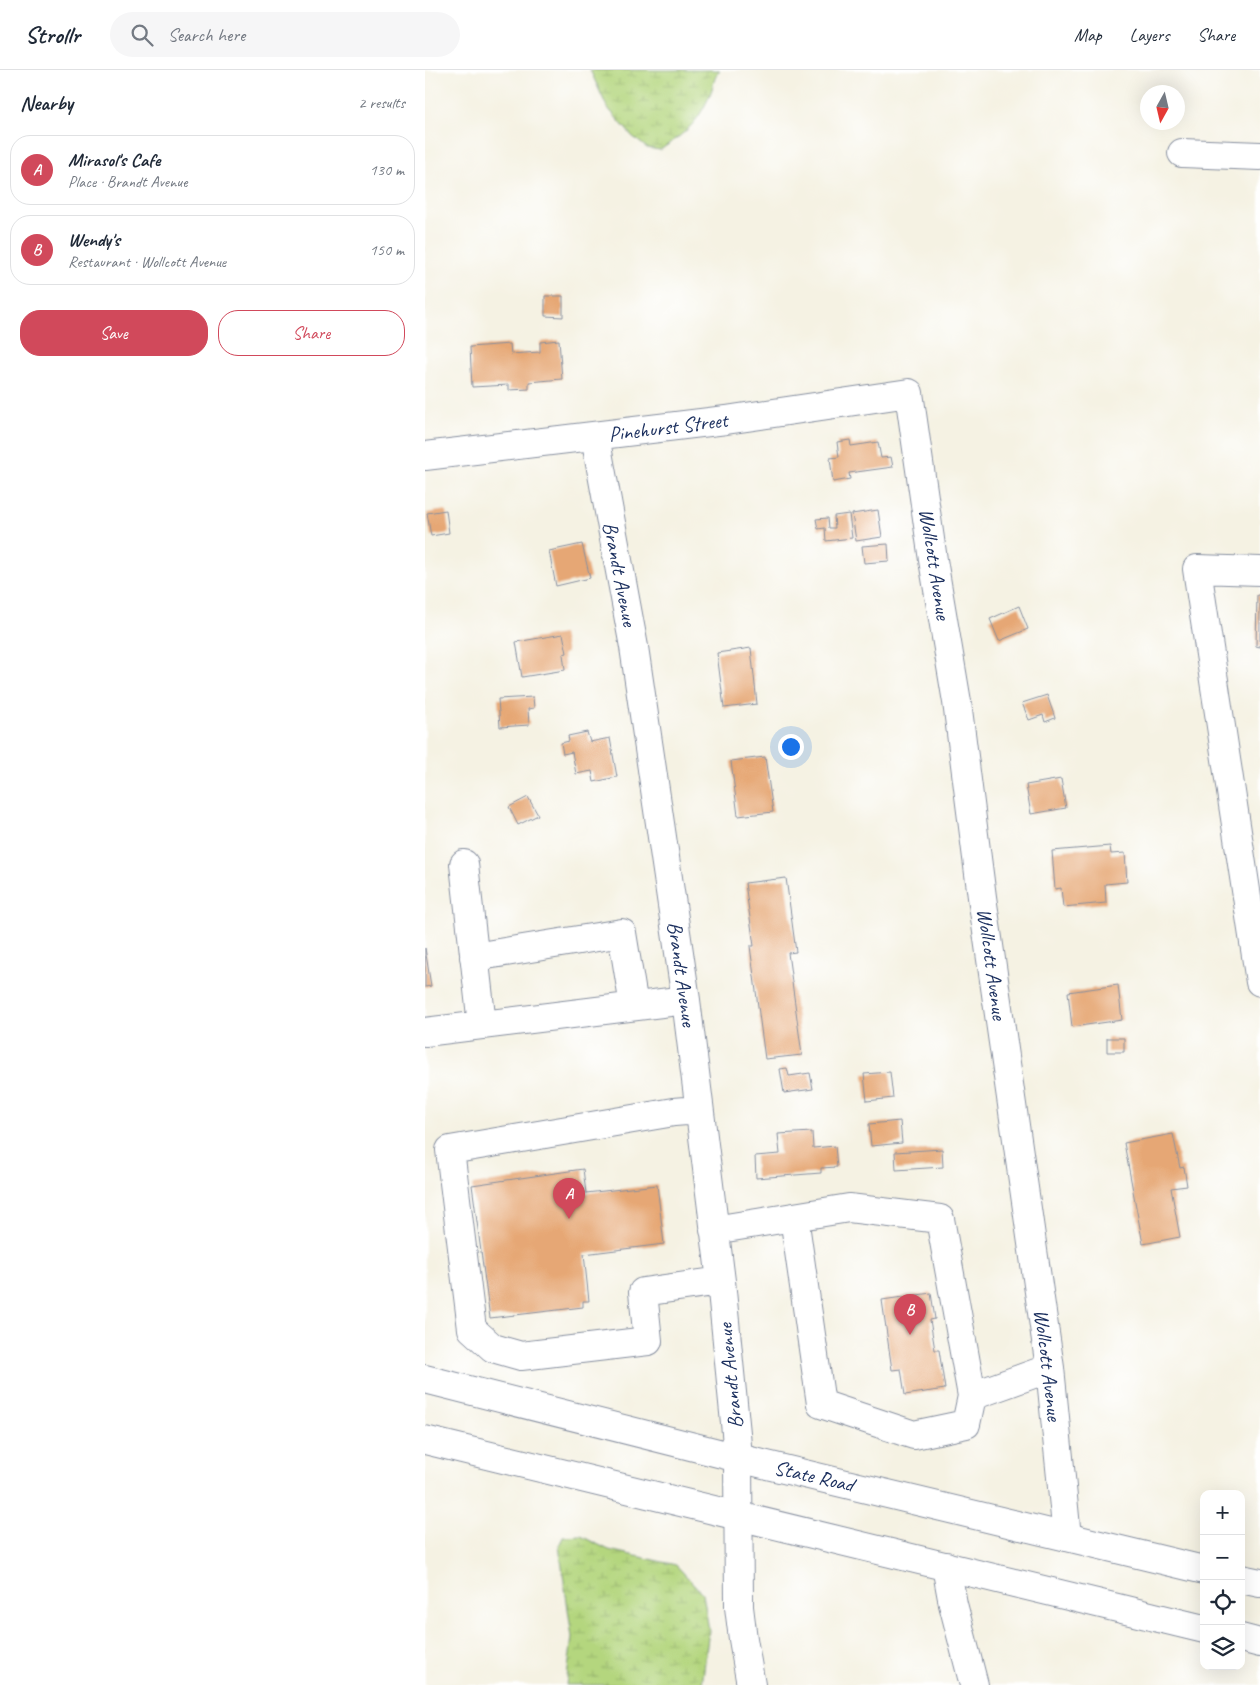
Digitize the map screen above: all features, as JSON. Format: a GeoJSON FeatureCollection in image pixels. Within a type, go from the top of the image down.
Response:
{"type":"FeatureCollection","features":[{"type":"Feature","properties":{"kind":"street"},"geometry":{"type":"LineString","coordinates":[[1182,153],[1260,156]]}},
{"type":"Feature","properties":{"kind":"street","name":"Pinehurst Street"},"geometry":{"type":"LineString","coordinates":[[425,456],[726,420],[909,393]]}},
{"type":"Feature","properties":{"kind":"street","name":"Wollcott Avenue"},"geometry":{"type":"LineString","coordinates":[[909,393],[933,560],[957,702],[982,897],[1050,1368],[1067,1537]]}},
{"type":"Feature","properties":{"kind":"street","name":"Brandt Avenue"},"geometry":{"type":"LineString","coordinates":[[595,436],[634,646],[686,1000],[715,1230],[738,1458],[739,1608],[751,1685]]}},
{"type":"Feature","properties":{"kind":"street"},"geometry":{"type":"LineString","coordinates":[[1260,571],[1197,569],[1260,982]]}},
{"type":"Feature","properties":{"kind":"street"},"geometry":{"type":"LineString","coordinates":[[463,864],[482,1025]]}},
{"type":"Feature","properties":{"kind":"street"},"geometry":{"type":"LineString","coordinates":[[474,957],[622,934],[634,1006]]}},
{"type":"Feature","properties":{"kind":"street"},"geometry":{"type":"LineString","coordinates":[[425,1032],[686,1000]]}},
{"type":"Feature","properties":{"kind":"street"},"geometry":{"type":"LineString","coordinates":[[699,1110],[674,1112],[450,1150],[472,1329],[493,1348],[521,1356],[648,1341],[643,1292],[721,1281]]}},
{"type":"Feature","properties":{"kind":"street"},"geometry":{"type":"LineString","coordinates":[[715,1230],[794,1217],[849,1208],[940,1219],[972,1396],[966,1424],[913,1435],[821,1404],[794,1217]]}},
{"type":"Feature","properties":{"kind":"street"},"geometry":{"type":"LineString","coordinates":[[972,1396],[1050,1368]]}},
{"type":"Feature","properties":{"kind":"street","name":"State Road"},"geometry":{"type":"LineString","coordinates":[[425,1379],[738,1458],[1200,1569]]}},
{"type":"Feature","properties":{"kind":"street"},"geometry":{"type":"LineString","coordinates":[[425,1440],[1200,1628]]}},
{"type":"Feature","properties":{"kind":"street"},"geometry":{"type":"LineString","coordinates":[[946,1566],[953,1604],[974,1685]]}},
{"type":"Feature","properties":{"kind":"street"},"geometry":{"type":"LineString","coordinates":[[1245,1580],[1260,1583]]}},
{"type":"Feature","properties":{"kind":"street"},"geometry":{"type":"LineString","coordinates":[[1245,1639],[1260,1643]]}},
{"type":"Feature","properties":{"kind":"green space"},"geometry":{"type":"Polygon","coordinates":[[[590,70],[720,70],[715,77],[711,92],[697,119],[678,138],[660,150],[647,148],[632,136],[607,107],[590,70]]]}},
{"type":"Feature","properties":{"kind":"green space"},"geometry":{"type":"Polygon","coordinates":[[[581,1536],[609,1550],[676,1565],[703,1594],[709,1630],[702,1685],[566,1685],[572,1637],[559,1546],[563,1537],[581,1536]]]}},
{"type":"Feature","properties":{"kind":"building"},"geometry":{"type":"Polygon","coordinates":[[[545,296],[563,296],[563,317],[545,316],[545,296]]]}},
{"type":"Feature","properties":{"kind":"building"},"geometry":{"type":"Polygon","coordinates":[[[559,340],[562,379],[529,382],[529,389],[509,390],[509,385],[472,387],[470,347],[510,344],[511,354],[540,352],[540,342],[559,340]]]}},
{"type":"Feature","properties":{"kind":"building"},"geometry":{"type":"Polygon","coordinates":[[[850,440],[851,446],[878,442],[881,458],[891,457],[893,467],[849,473],[850,479],[833,482],[830,458],[839,457],[837,442],[850,440]]]}},
{"type":"Feature","properties":{"kind":"building"},"geometry":{"type":"Polygon","coordinates":[[[446,510],[449,533],[431,536],[427,513],[446,510]]]}},
{"type":"Feature","properties":{"kind":"building"},"geometry":{"type":"Polygon","coordinates":[[[878,510],[882,537],[856,541],[852,514],[878,510]]]}},
{"type":"Feature","properties":{"kind":"building"},"geometry":{"type":"Polygon","coordinates":[[[849,514],[852,538],[826,541],[825,528],[818,529],[816,519],[828,518],[829,528],[835,528],[834,516],[849,514]]]}},
{"type":"Feature","properties":{"kind":"building"},"geometry":{"type":"Polygon","coordinates":[[[582,544],[590,578],[556,586],[549,551],[582,544]]]}},
{"type":"Feature","properties":{"kind":"building"},"geometry":{"type":"Polygon","coordinates":[[[888,544],[889,561],[864,563],[862,546],[888,544]]]}},
{"type":"Feature","properties":{"kind":"building"},"geometry":{"type":"Polygon","coordinates":[[[1257,595],[1260,595],[1260,647],[1256,646],[1257,595]]]}},
{"type":"Feature","properties":{"kind":"building"},"geometry":{"type":"Polygon","coordinates":[[[1019,606],[1028,629],[999,641],[990,619],[1019,606]]]}},
{"type":"Feature","properties":{"kind":"building"},"geometry":{"type":"Polygon","coordinates":[[[563,634],[567,653],[563,654],[565,670],[522,677],[516,642],[563,634]]]}},
{"type":"Feature","properties":{"kind":"building"},"geometry":{"type":"Polygon","coordinates":[[[751,648],[757,704],[724,708],[717,653],[751,648]]]}},
{"type":"Feature","properties":{"kind":"building"},"geometry":{"type":"Polygon","coordinates":[[[1047,695],[1055,718],[1045,722],[1043,715],[1029,720],[1022,703],[1047,695]]]}},
{"type":"Feature","properties":{"kind":"building"},"geometry":{"type":"Polygon","coordinates":[[[533,697],[534,708],[528,709],[529,725],[500,727],[498,699],[533,697]]]}},
{"type":"Feature","properties":{"kind":"building"},"geometry":{"type":"Polygon","coordinates":[[[587,732],[590,742],[610,738],[617,777],[594,782],[592,771],[576,774],[572,752],[563,754],[561,743],[569,741],[568,736],[587,732]]]}},
{"type":"Feature","properties":{"kind":"building"},"geometry":{"type":"Polygon","coordinates":[[[765,757],[773,812],[738,816],[731,761],[765,757]]]}},
{"type":"Feature","properties":{"kind":"building"},"geometry":{"type":"Polygon","coordinates":[[[1061,779],[1066,808],[1031,814],[1026,785],[1061,779]]]}},
{"type":"Feature","properties":{"kind":"building"},"geometry":{"type":"Polygon","coordinates":[[[528,797],[538,815],[518,825],[509,807],[528,797]]]}},
{"type":"Feature","properties":{"kind":"building"},"geometry":{"type":"Polygon","coordinates":[[[1110,846],[1111,854],[1125,853],[1127,882],[1105,884],[1106,903],[1063,907],[1061,888],[1055,889],[1052,851],[1110,846]]]}},
{"type":"Feature","properties":{"kind":"building"},"geometry":{"type":"Polygon","coordinates":[[[786,878],[796,952],[788,953],[802,1055],[765,1059],[750,946],[754,946],[745,883],[786,878]]]}},
{"type":"Feature","properties":{"kind":"building"},"geometry":{"type":"Polygon","coordinates":[[[425,948],[431,986],[425,987],[425,948]]]}},
{"type":"Feature","properties":{"kind":"building"},"geometry":{"type":"Polygon","coordinates":[[[1118,985],[1122,1020],[1072,1027],[1068,992],[1118,985]]]}},
{"type":"Feature","properties":{"kind":"building"},"geometry":{"type":"Polygon","coordinates":[[[1107,1038],[1124,1038],[1124,1052],[1107,1052],[1107,1038]]]}},
{"type":"Feature","properties":{"kind":"building"},"geometry":{"type":"Polygon","coordinates":[[[787,1068],[789,1076],[810,1073],[813,1089],[784,1093],[780,1069],[787,1068]]]}},
{"type":"Feature","properties":{"kind":"building"},"geometry":{"type":"Polygon","coordinates":[[[890,1072],[893,1098],[867,1101],[864,1074],[890,1072]]]}},
{"type":"Feature","properties":{"kind":"building"},"geometry":{"type":"Polygon","coordinates":[[[900,1121],[902,1143],[871,1146],[869,1124],[900,1121]]]}},
{"type":"Feature","properties":{"kind":"building"},"geometry":{"type":"Polygon","coordinates":[[[812,1132],[813,1148],[835,1146],[837,1167],[821,1168],[821,1173],[756,1178],[755,1156],[780,1154],[778,1134],[812,1132]]]}},
{"type":"Feature","properties":{"kind":"building"},"geometry":{"type":"Polygon","coordinates":[[[1173,1134],[1180,1168],[1184,1167],[1187,1186],[1171,1188],[1180,1237],[1143,1244],[1124,1143],[1173,1134]]]}},
{"type":"Feature","properties":{"kind":"building"},"geometry":{"type":"Polygon","coordinates":[[[942,1149],[943,1167],[896,1170],[895,1152],[942,1149]]]}},
{"type":"Feature","properties":{"kind":"building"},"geometry":{"type":"Polygon","coordinates":[[[583,1169],[586,1193],[657,1185],[664,1244],[584,1254],[589,1301],[583,1301],[583,1307],[490,1318],[472,1185],[583,1169]]]}},
{"type":"Feature","properties":{"kind":"building"},"geometry":{"type":"Polygon","coordinates":[[[931,1293],[935,1319],[930,1320],[935,1350],[939,1350],[945,1389],[905,1395],[901,1369],[892,1370],[882,1300],[931,1293]]]}},
{"type":"Feature","properties":{"kind":"place","name":"Mirasol's Cafe"},"geometry":{"type":"Point","coordinates":[569,1219]}},
{"type":"Feature","properties":{"kind":"place","name":"Wendy's"},"geometry":{"type":"Point","coordinates":[910,1335]}}]}
